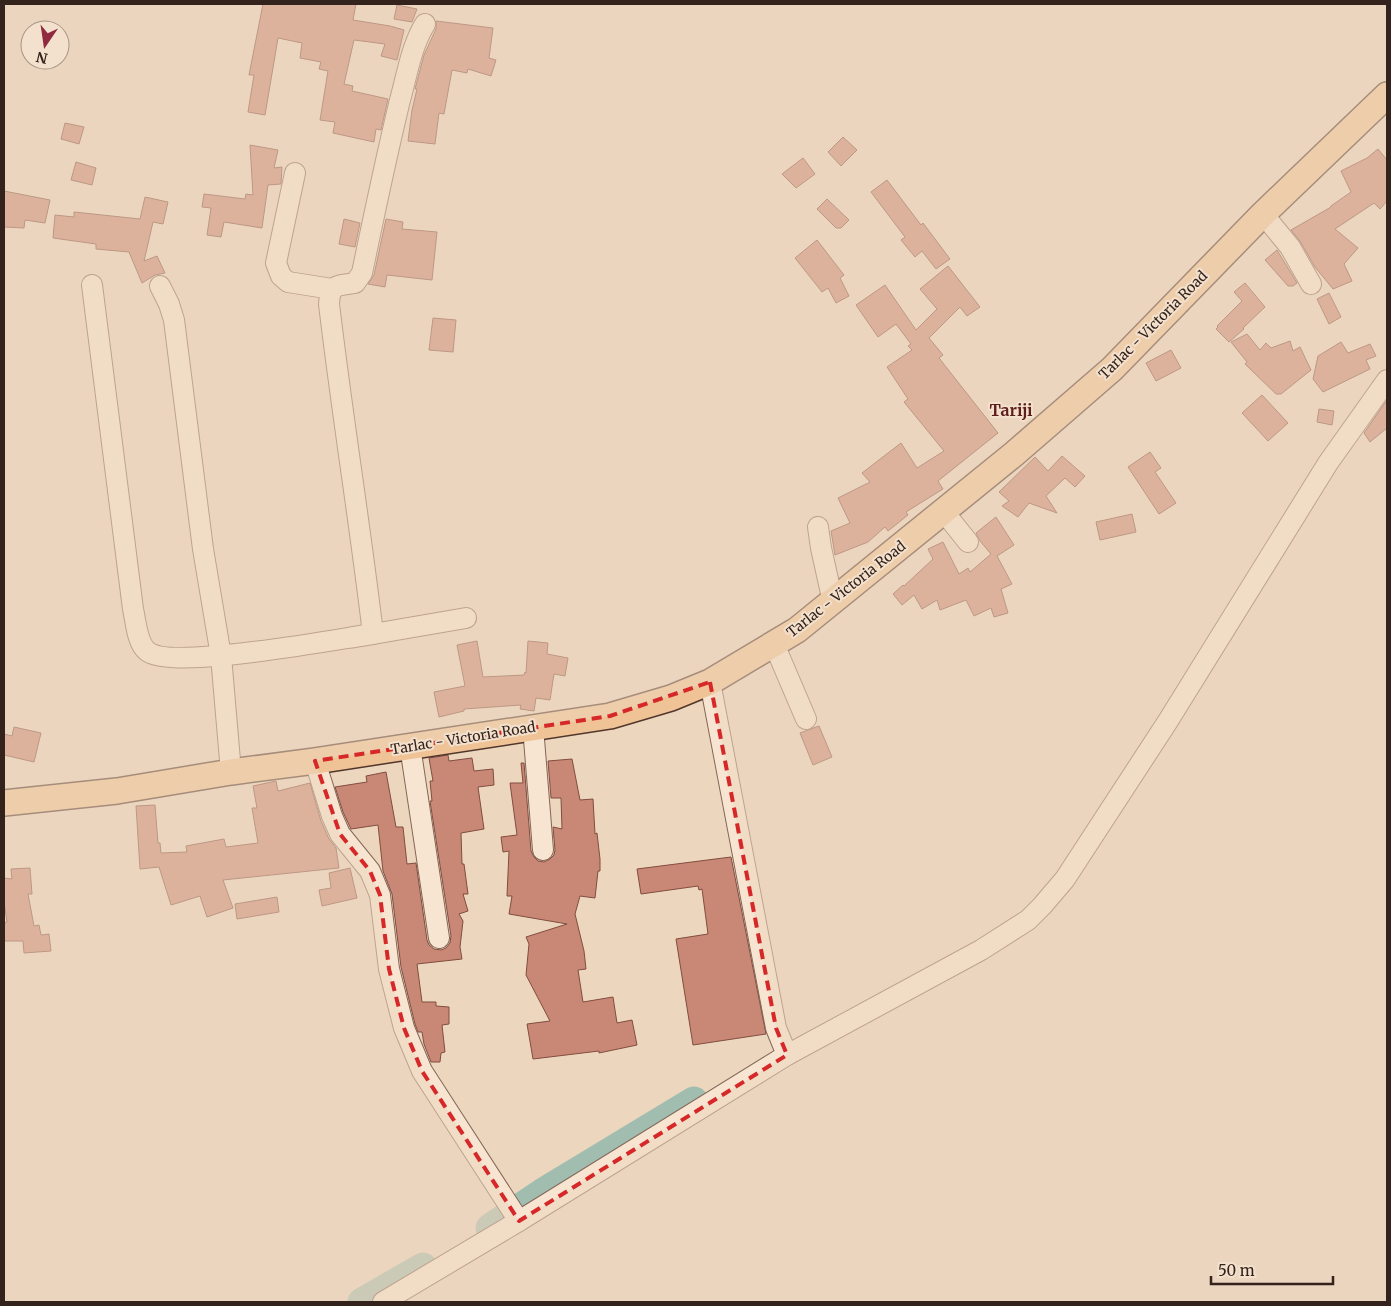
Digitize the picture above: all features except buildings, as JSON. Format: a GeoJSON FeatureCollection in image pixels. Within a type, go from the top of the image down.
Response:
{"type":"FeatureCollection","features":[{"type":"Feature","properties":{"kind":"main road","name":"Tarlac - Victoria Road"},"geometry":{"type":"LineString","coordinates":[[4,803],[117,791],[231,772],[316,761],[610,716],[671,698],[710,682],[797,630],[1014,454],[1112,369],[1263,214],[1387,95]]}},
{"type":"Feature","properties":{"kind":"street"},"geometry":{"type":"LineString","coordinates":[[295,173],[276,263],[281,276],[288,282],[332,289],[337,286],[355,283],[362,273],[392,134],[412,55],[418,36],[425,24]]}},
{"type":"Feature","properties":{"kind":"street"},"geometry":{"type":"LineString","coordinates":[[1263,214],[1290,247],[1311,284]]}},
{"type":"Feature","properties":{"kind":"street"},"geometry":{"type":"LineString","coordinates":[[92,284],[133,609],[140,640],[147,651],[156,656],[170,658],[220,656],[373,634],[466,618]]}},
{"type":"Feature","properties":{"kind":"street"},"geometry":{"type":"LineString","coordinates":[[160,286],[174,320],[203,549],[220,656],[231,772]]}},
{"type":"Feature","properties":{"kind":"street"},"geometry":{"type":"LineString","coordinates":[[332,289],[329,304],[338,380],[363,547],[373,634]]}},
{"type":"Feature","properties":{"kind":"street"},"geometry":{"type":"LineString","coordinates":[[383,1302],[514,1214],[786,1053],[981,950],[1028,920],[1065,879],[1168,721],[1328,463],[1387,380]]}},
{"type":"Feature","properties":{"kind":"street"},"geometry":{"type":"LineString","coordinates":[[944,512],[968,542]]}},
{"type":"Feature","properties":{"kind":"street"},"geometry":{"type":"LineString","coordinates":[[818,527],[833,602]]}},
{"type":"Feature","properties":{"kind":"street"},"geometry":{"type":"LineString","coordinates":[[774,644],[806,719]]}},
{"type":"Feature","properties":{"kind":"street"},"geometry":{"type":"LineString","coordinates":[[710,682],[776,1028],[786,1053]]}},
{"type":"Feature","properties":{"kind":"street"},"geometry":{"type":"LineString","coordinates":[[532,727],[543,850]]}},
{"type":"Feature","properties":{"kind":"street"},"geometry":{"type":"LineString","coordinates":[[410,746],[438,938]]}},
{"type":"Feature","properties":{"kind":"street"},"geometry":{"type":"LineString","coordinates":[[316,761],[332,816],[340,834],[370,871],[380,895],[389,969],[404,1028],[422,1071],[514,1214]]}},
{"type":"Feature","properties":{"kind":"highlighted area"},"geometry":{"type":"Polygon","coordinates":[[[710,682],[776,1028],[787,1055],[519,1221],[422,1071],[404,1028],[389,969],[380,895],[370,871],[340,834],[315,761],[610,716],[710,682]]]}},
{"type":"Feature","properties":{"kind":"waterway"},"geometry":{"type":"LineString","coordinates":[[490,1228],[542,1193],[694,1101]]}},
{"type":"Feature","properties":{"kind":"waterway"},"geometry":{"type":"LineString","coordinates":[[362,1302],[423,1267]]}},
{"type":"Feature","properties":{"kind":"district","name":"Tariji"},"geometry":{"type":"Point","coordinates":[1011,410]}}]}
